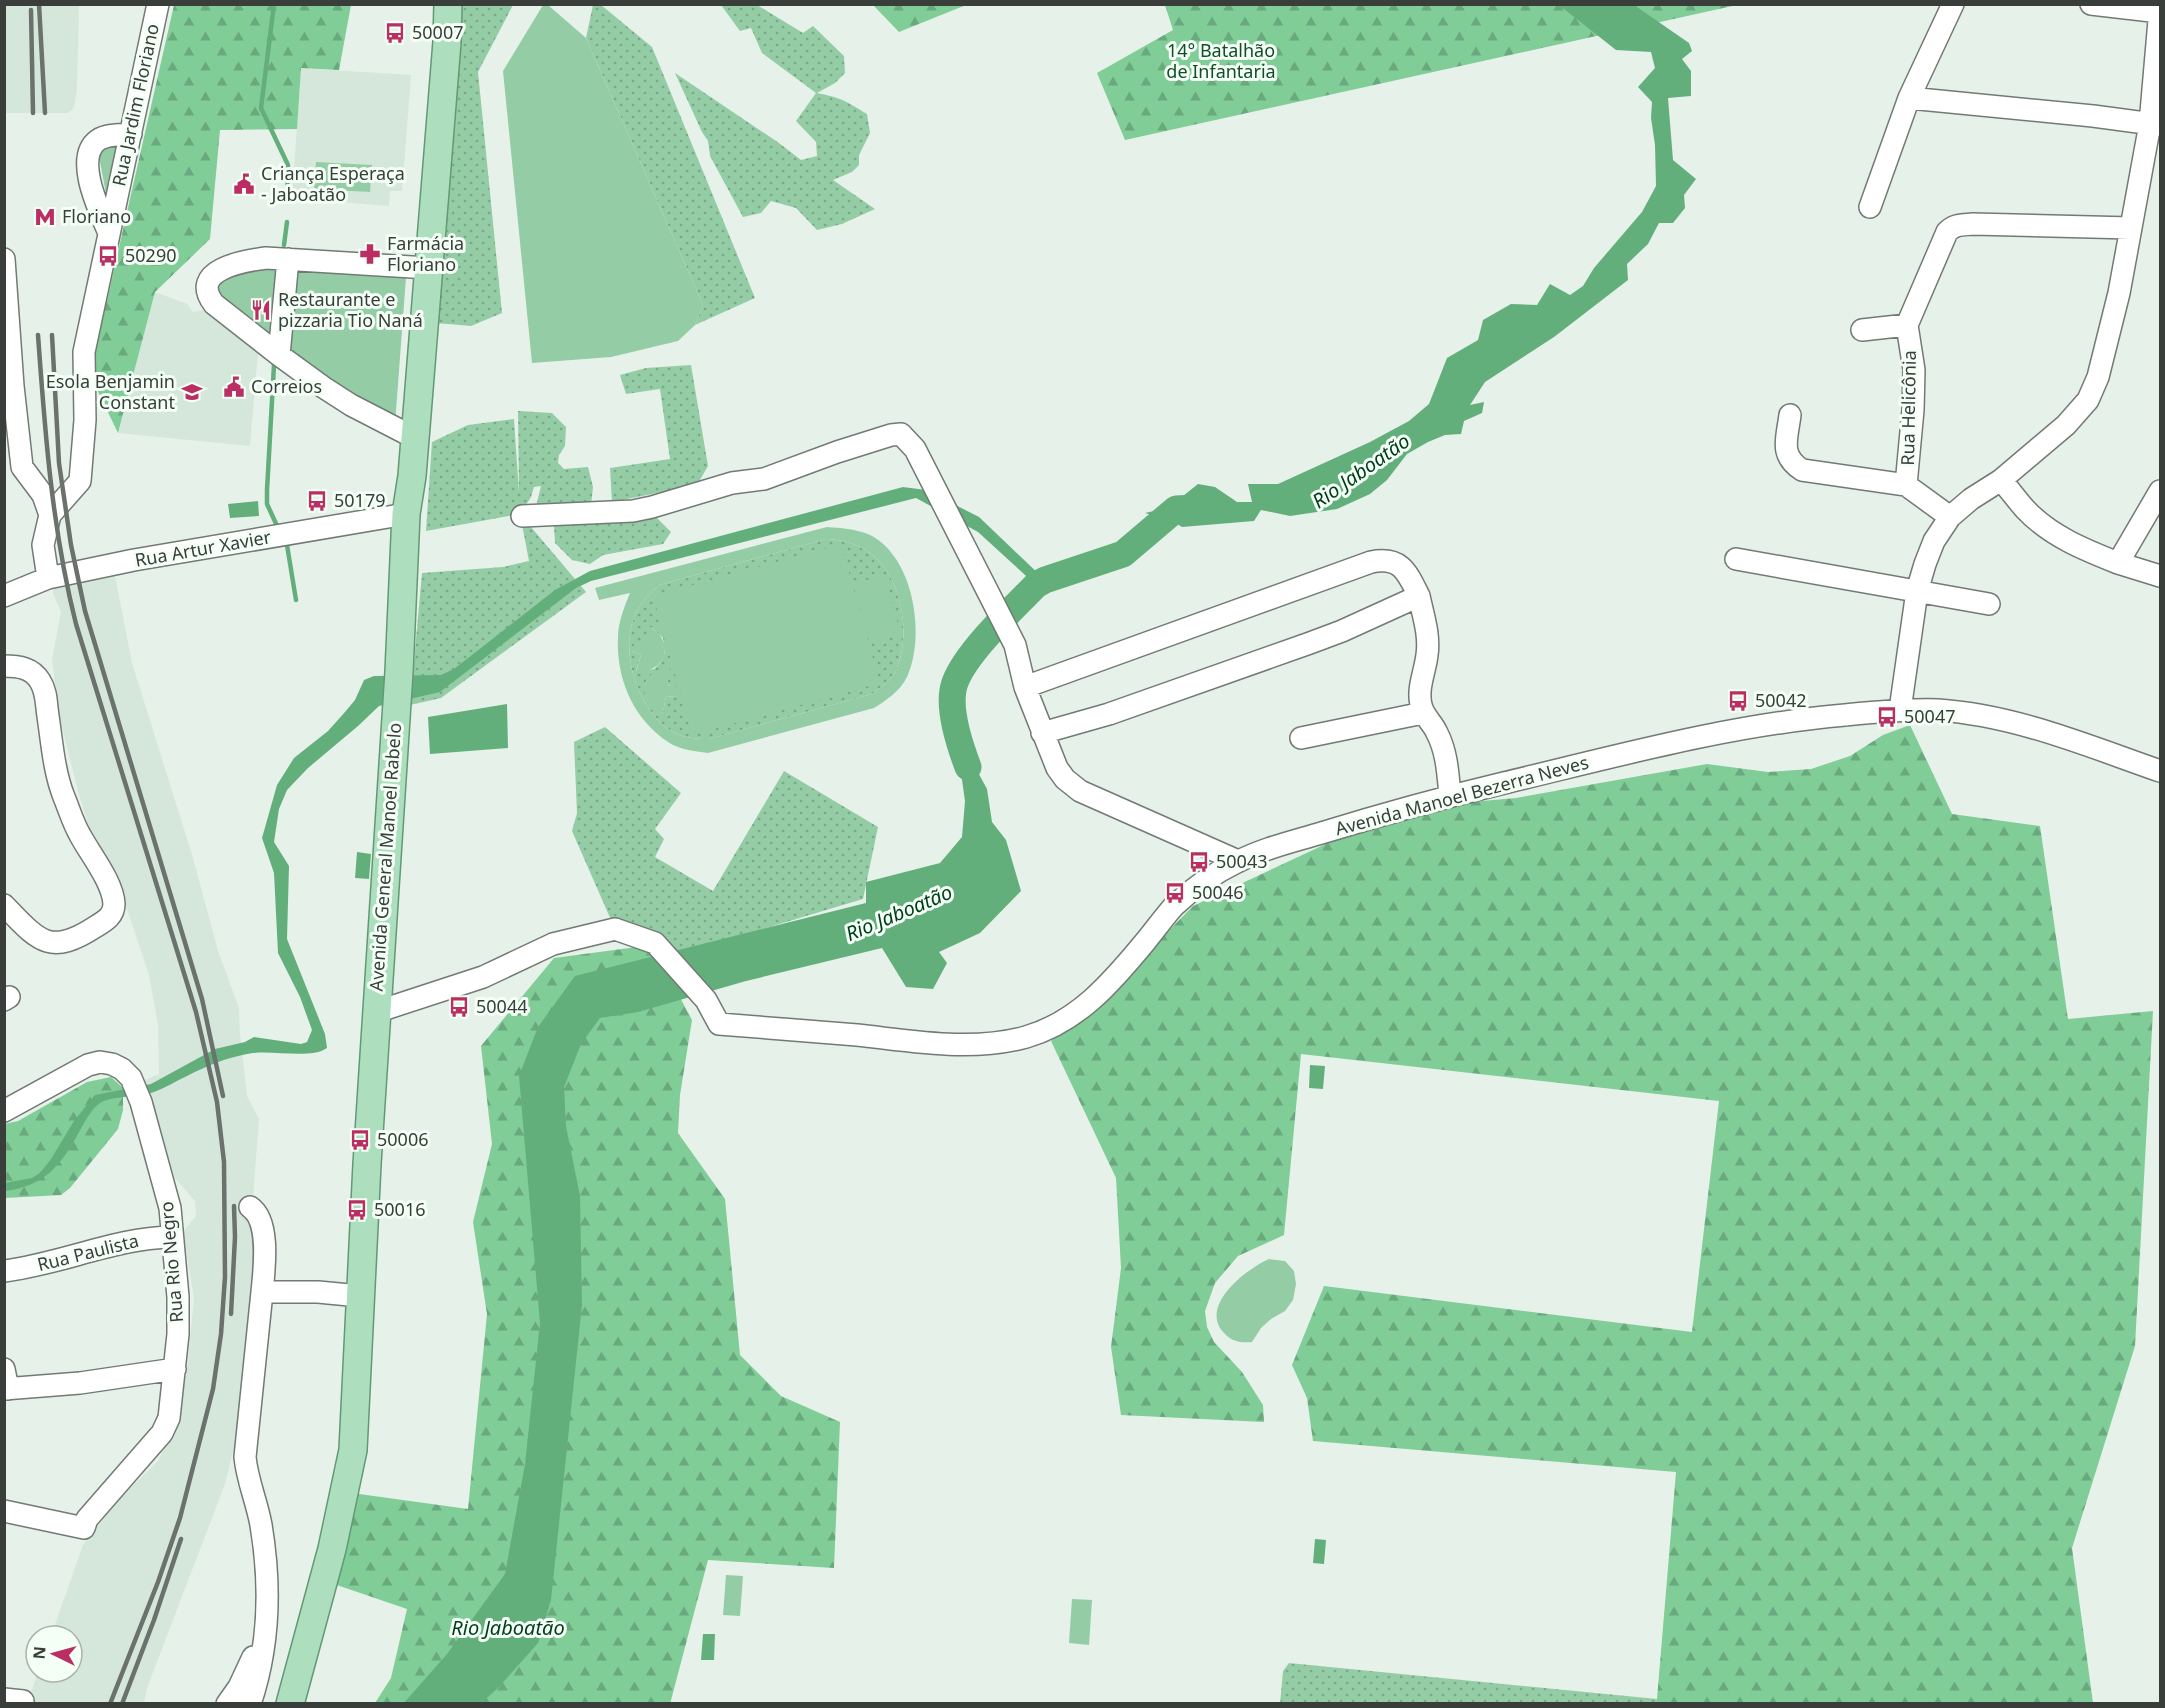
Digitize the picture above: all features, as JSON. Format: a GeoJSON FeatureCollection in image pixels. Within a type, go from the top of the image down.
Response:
{"type":"FeatureCollection","features":[{"type":"Feature","properties":{"kind":"main road","name":"Avenida General Manoel Rabelo"},"geometry":{"type":"LineString","coordinates":[[290,1704],[332,1549],[353,1450],[376,1012],[399,672],[406,514],[412,476],[447,42],[448,4]]}},
{"type":"Feature","properties":{"kind":"street","name":"Rua Jardim Floriano"},"geometry":{"type":"LineString","coordinates":[[50,515],[80,481],[85,420],[84,352],[158,4]]}},
{"type":"Feature","properties":{"kind":"street"},"geometry":{"type":"LineString","coordinates":[[1870,207],[1909,98],[1953,4]]}},
{"type":"Feature","properties":{"kind":"street"},"geometry":{"type":"LineString","coordinates":[[1900,710],[1917,591],[1924,564],[1934,541],[1950,517],[1971,499],[2001,480],[2066,425],[2088,400],[2098,377],[2108,342],[2155,125],[2160,11],[2091,4]]}},
{"type":"Feature","properties":{"kind":"street"},"geometry":{"type":"LineString","coordinates":[[1909,98],[2155,125]]}},
{"type":"Feature","properties":{"kind":"street"},"geometry":{"type":"LineString","coordinates":[[109,233],[91,184],[88,172],[89,154],[97,141],[110,136],[131,134]]}},
{"type":"Feature","properties":{"kind":"street","name":"Rua Helicônia"},"geometry":{"type":"LineString","coordinates":[[1906,485],[1914,370],[1907,325],[1947,232],[1958,225],[1973,224],[2131,228]]}},
{"type":"Feature","properties":{"kind":"street"},"geometry":{"type":"LineString","coordinates":[[415,438],[351,405],[279,355],[214,304],[207,294],[208,283],[213,274],[235,264],[266,258],[428,268]]}},
{"type":"Feature","properties":{"kind":"street"},"geometry":{"type":"LineString","coordinates":[[4,259],[13,386],[22,467],[43,495],[50,515],[43,545],[48,578]]}},
{"type":"Feature","properties":{"kind":"street"},"geometry":{"type":"LineString","coordinates":[[279,355],[288,259]]}},
{"type":"Feature","properties":{"kind":"street"},"geometry":{"type":"LineString","coordinates":[[1862,330],[1907,325]]}},
{"type":"Feature","properties":{"kind":"street"},"geometry":{"type":"LineString","coordinates":[[1790,415],[1786,446],[1790,460],[1802,470],[1906,485],[1950,517]]}},
{"type":"Feature","properties":{"kind":"street"},"geometry":{"type":"LineString","coordinates":[[522,516],[633,511],[652,507],[732,483],[764,479],[891,435],[901,434],[915,449],[1015,645],[1025,687],[1042,733],[1057,768],[1065,779],[1080,791],[1238,861]]}},
{"type":"Feature","properties":{"kind":"street"},"geometry":{"type":"LineString","coordinates":[[2001,480],[2026,510],[2045,527],[2087,551],[2160,576]]}},
{"type":"Feature","properties":{"kind":"street"},"geometry":{"type":"LineString","coordinates":[[2118,563],[2160,491]]}},
{"type":"Feature","properties":{"kind":"street","name":"Rua Artur Xavier"},"geometry":{"type":"LineString","coordinates":[[4,596],[48,578],[134,560],[406,514]]}},
{"type":"Feature","properties":{"kind":"street"},"geometry":{"type":"LineString","coordinates":[[1736,559],[1989,604]]}},
{"type":"Feature","properties":{"kind":"street"},"geometry":{"type":"LineString","coordinates":[[1025,687],[1371,562],[1382,560],[1399,564],[1409,575],[1419,596],[1428,645],[1421,683],[1420,706],[1437,730],[1447,764],[1450,796]]}},
{"type":"Feature","properties":{"kind":"street"},"geometry":{"type":"LineString","coordinates":[[1042,733],[1109,714],[1310,643],[1419,596]]}},
{"type":"Feature","properties":{"kind":"street"},"geometry":{"type":"LineString","coordinates":[[4,666],[21,667],[33,672],[41,682],[46,693],[55,762],[63,794],[79,833],[111,891],[114,902],[110,917],[81,937],[67,943],[51,944],[37,938],[4,905]]}},
{"type":"Feature","properties":{"kind":"street","name":"Avenida Manoel Bezerra Neves"},"geometry":{"type":"LineString","coordinates":[[376,1012],[483,977],[553,944],[615,929],[655,943],[706,1000],[719,1024],[942,1044],[992,1044],[1028,1036],[1061,1023],[1085,1006],[1117,976],[1172,908],[1198,885],[1238,861],[1403,807],[1450,796],[1742,728],[1815,717],[1900,710],[1978,714],[2029,726],[2160,771]]}},
{"type":"Feature","properties":{"kind":"street"},"geometry":{"type":"LineString","coordinates":[[1301,738],[1423,713]]}},
{"type":"Feature","properties":{"kind":"street","name":"Rua Rio Negro"},"geometry":{"type":"LineString","coordinates":[[4,1111],[77,1070],[100,1062],[122,1069],[137,1093],[170,1208],[178,1297],[175,1369],[167,1424],[87,1519],[84,1528],[4,1511]]}},
{"type":"Feature","properties":{"kind":"street"},"geometry":{"type":"LineString","coordinates":[[250,1207],[258,1215],[263,1233],[264,1268],[245,1457],[261,1524],[268,1580],[264,1650],[250,1704]]}},
{"type":"Feature","properties":{"kind":"street","name":"Rua Paulista"},"geometry":{"type":"LineString","coordinates":[[4,1271],[27,1268],[136,1240],[172,1237]]}},
{"type":"Feature","properties":{"kind":"street"},"geometry":{"type":"LineString","coordinates":[[262,1292],[318,1292],[360,1296]]}},
{"type":"Feature","properties":{"kind":"street"},"geometry":{"type":"LineString","coordinates":[[6,1382],[80,1383],[175,1369]]}},
{"type":"Feature","properties":{"kind":"street"},"geometry":{"type":"LineString","coordinates":[[227,1704],[239,1688],[250,1666],[268,1603]]}},
{"type":"Feature","properties":{"kind":"shaded area"},"geometry":{"type":"Polygon","coordinates":[[[4,5],[79,5],[77,88],[73,109],[68,113],[5,113],[4,5]]]}},
{"type":"Feature","properties":{"kind":"shaded area"},"geometry":{"type":"Polygon","coordinates":[[[459,5],[513,5],[478,72],[502,313],[471,326],[436,323],[459,5]]]}},
{"type":"Feature","properties":{"kind":"shaded area"},"geometry":{"type":"Polygon","coordinates":[[[543,5],[548,5],[586,38],[703,305],[695,325],[678,341],[611,357],[532,363],[503,71],[543,5]]]}},
{"type":"Feature","properties":{"kind":"shaded area"},"geometry":{"type":"Polygon","coordinates":[[[593,5],[601,5],[652,47],[755,298],[695,325],[703,305],[586,38],[593,5]]]}},
{"type":"Feature","properties":{"kind":"shaded area"},"geometry":{"type":"Polygon","coordinates":[[[721,5],[757,5],[803,33],[813,26],[844,56],[845,73],[835,83],[817,93],[843,100],[867,114],[870,133],[859,155],[859,165],[852,172],[833,180],[875,209],[842,224],[817,230],[796,208],[771,201],[761,213],[743,217],[710,156],[708,141],[675,73],[801,160],[817,156],[816,142],[796,121],[816,93],[762,53],[751,28],[740,31],[721,5]]]}},
{"type":"Feature","properties":{"kind":"shaded area"},"geometry":{"type":"Polygon","coordinates":[[[301,68],[411,75],[402,191],[390,191],[389,206],[292,198],[301,68]]]}},
{"type":"Feature","properties":{"kind":"shaded area"},"geometry":{"type":"Polygon","coordinates":[[[113,144],[117,148],[106,194],[98,151],[113,144]]]}},
{"type":"Feature","properties":{"kind":"shaded area"},"geometry":{"type":"Polygon","coordinates":[[[316,162],[372,165],[370,192],[314,189],[316,162]]]}},
{"type":"Feature","properties":{"kind":"shaded area"},"geometry":{"type":"Polygon","coordinates":[[[288,257],[407,264],[395,424],[213,301],[209,280],[288,257]]]}},
{"type":"Feature","properties":{"kind":"shaded area","name":"Esola Benjamin Constant"},"geometry":{"type":"Polygon","coordinates":[[[155,292],[187,304],[193,312],[205,310],[258,352],[250,446],[118,433],[155,292]]]}},
{"type":"Feature","properties":{"kind":"shaded area"},"geometry":{"type":"Polygon","coordinates":[[[691,365],[708,466],[697,485],[612,502],[610,468],[670,459],[660,389],[626,394],[620,375],[646,368],[691,365]]]}},
{"type":"Feature","properties":{"kind":"shaded area"},"geometry":{"type":"Polygon","coordinates":[[[518,411],[552,413],[566,427],[565,446],[559,455],[558,463],[564,469],[588,467],[593,487],[591,506],[651,512],[671,532],[663,544],[603,555],[590,564],[572,560],[555,543],[554,526],[564,523],[536,507],[541,486],[534,487],[531,497],[520,514],[426,531],[432,442],[468,425],[514,419],[519,493],[518,411]]]}},
{"type":"Feature","properties":{"kind":"shaded area"},"geometry":{"type":"Polygon","coordinates":[[[520,514],[586,592],[441,698],[410,705],[422,573],[503,567],[529,561],[520,514]]]}},
{"type":"Feature","properties":{"kind":"shaded area"},"geometry":{"type":"Polygon","coordinates":[[[827,527],[858,531],[884,544],[906,577],[915,619],[913,660],[901,687],[874,708],[708,753],[687,750],[677,747],[656,733],[636,710],[629,696],[620,668],[618,632],[630,593],[599,600],[595,588],[827,527]],[[826,539],[659,585],[648,596],[634,617],[629,648],[635,681],[650,711],[661,723],[681,736],[709,739],[872,694],[890,680],[897,668],[903,641],[902,612],[894,585],[888,573],[874,556],[848,542],[826,539]]]}},
{"type":"Feature","properties":{"kind":"shaded area"},"geometry":{"type":"Polygon","coordinates":[[[826,539],[855,545],[880,562],[888,573],[899,598],[903,641],[897,668],[890,680],[872,694],[709,739],[681,736],[661,723],[650,711],[635,681],[631,665],[630,632],[634,617],[641,604],[659,585],[826,539]],[[651,627],[645,645],[632,651],[641,655],[636,671],[654,669],[661,662],[665,652],[663,638],[651,627]],[[669,667],[646,681],[647,700],[663,713],[666,696],[675,697],[676,687],[667,685],[669,667]]]}},
{"type":"Feature","properties":{"kind":"shaded area"},"geometry":{"type":"Polygon","coordinates":[[[841,544],[880,683],[692,735],[653,596],[841,544]]]}},
{"type":"Feature","properties":{"kind":"shaded area"},"geometry":{"type":"Polygon","coordinates":[[[114,571],[132,663],[193,858],[218,951],[239,1008],[247,1096],[259,1119],[253,1198],[259,1242],[243,1411],[225,1484],[147,1688],[144,1703],[27,1704],[34,1684],[84,1684],[84,1624],[55,1624],[83,1545],[116,1502],[158,1461],[175,1425],[187,1371],[194,1298],[183,1232],[196,1216],[195,1201],[175,1178],[145,1080],[159,1074],[158,1025],[149,975],[123,897],[90,830],[59,715],[52,660],[61,612],[53,588],[114,571]]]}},
{"type":"Feature","properties":{"kind":"shaded area"},"geometry":{"type":"Polygon","coordinates":[[[884,575],[901,634],[870,643],[853,584],[884,575]]]}},
{"type":"Feature","properties":{"kind":"shaded area"},"geometry":{"type":"Polygon","coordinates":[[[650,627],[663,640],[664,656],[654,668],[636,672],[641,655],[632,651],[635,642],[645,644],[650,627]]]}},
{"type":"Feature","properties":{"kind":"shaded area"},"geometry":{"type":"Polygon","coordinates":[[[670,667],[667,685],[677,687],[676,697],[666,696],[663,713],[648,702],[645,687],[652,674],[670,667]]]}},
{"type":"Feature","properties":{"kind":"shaded area"},"geometry":{"type":"Polygon","coordinates":[[[605,727],[681,793],[655,829],[664,839],[655,857],[713,891],[784,771],[878,827],[863,899],[693,950],[663,951],[615,929],[572,831],[577,813],[574,742],[605,727]]]}},
{"type":"Feature","properties":{"kind":"shaded area"},"geometry":{"type":"Polygon","coordinates":[[[1269,1259],[1285,1261],[1294,1271],[1296,1284],[1293,1300],[1285,1311],[1261,1328],[1252,1342],[1234,1340],[1225,1334],[1218,1323],[1217,1312],[1221,1301],[1228,1290],[1248,1271],[1269,1259]]]}},
{"type":"Feature","properties":{"kind":"shaded area"},"geometry":{"type":"Polygon","coordinates":[[[726,1575],[743,1576],[740,1616],[723,1615],[726,1575]]]}},
{"type":"Feature","properties":{"kind":"shaded area"},"geometry":{"type":"Polygon","coordinates":[[[1072,1599],[1092,1600],[1089,1645],[1069,1643],[1072,1599]]]}},
{"type":"Feature","properties":{"kind":"shaded area"},"geometry":{"type":"Polygon","coordinates":[[[1289,1663],[1657,1699],[1655,1704],[1280,1704],[1283,1671],[1289,1663]]]}},
{"type":"Feature","properties":{"kind":"green space"},"geometry":{"type":"Polygon","coordinates":[[[174,5],[351,5],[339,70],[301,68],[297,129],[220,130],[210,239],[155,292],[118,433],[90,375],[174,5]]]}},
{"type":"Feature","properties":{"kind":"green space"},"geometry":{"type":"Polygon","coordinates":[[[873,5],[966,5],[899,32],[873,5]]]}},
{"type":"Feature","properties":{"kind":"green space","name":"14° Batalhão de Infantaria"},"geometry":{"type":"Polygon","coordinates":[[[1165,5],[1737,5],[1125,140],[1097,73],[1173,30],[1165,5]]]}},
{"type":"Feature","properties":{"kind":"green space"},"geometry":{"type":"Polygon","coordinates":[[[1910,725],[1952,814],[2040,826],[2068,1019],[2153,1011],[2135,1346],[2072,1548],[2093,1703],[1655,1703],[1676,1472],[1313,1441],[1307,1398],[1292,1365],[1324,1286],[1692,1332],[1719,1101],[1301,1054],[1284,1235],[1238,1256],[1215,1283],[1205,1311],[1207,1327],[1214,1342],[1242,1372],[1263,1405],[1264,1422],[1121,1415],[1111,1347],[1121,1268],[1116,1178],[1051,1041],[1118,982],[1193,906],[1403,808],[1516,798],[1707,764],[1768,772],[1811,769],[1850,756],[1883,735],[1910,725]]]}},
{"type":"Feature","properties":{"kind":"green space"},"geometry":{"type":"Polygon","coordinates":[[[652,945],[692,1020],[680,1095],[678,1133],[725,1199],[740,1355],[781,1396],[840,1422],[834,1568],[708,1560],[670,1704],[375,1703],[391,1678],[407,1609],[331,1583],[352,1493],[468,1509],[487,1314],[473,1222],[492,1144],[481,1046],[554,958],[652,945]]]}},
{"type":"Feature","properties":{"kind":"green space"},"geometry":{"type":"Polygon","coordinates":[[[111,1077],[123,1088],[123,1110],[118,1129],[70,1188],[61,1195],[5,1198],[4,1124],[18,1121],[87,1082],[111,1077]]]}},
{"type":"Feature","properties":{"kind":"water"},"geometry":{"type":"Polygon","coordinates":[[[1559,5],[1637,5],[1689,43],[1692,51],[1682,59],[1691,71],[1691,96],[1668,98],[1673,160],[1696,179],[1684,195],[1685,208],[1673,223],[1659,223],[1648,244],[1627,264],[1628,280],[1554,337],[1485,382],[1470,405],[1484,402],[1482,413],[1464,421],[1461,434],[1445,435],[1407,454],[1387,480],[1370,494],[1337,509],[1290,516],[1261,510],[1254,521],[1182,527],[1174,522],[1145,513],[1168,508],[1198,484],[1215,487],[1237,502],[1252,502],[1248,484],[1278,484],[1370,442],[1409,421],[1429,404],[1447,358],[1478,340],[1483,320],[1511,304],[1537,305],[1550,284],[1570,295],[1583,286],[1594,268],[1642,212],[1656,186],[1652,102],[1638,87],[1655,68],[1651,52],[1616,50],[1559,5]]]}},
{"type":"Feature","properties":{"kind":"water"},"geometry":{"type":"Polygon","coordinates":[[[903,487],[926,490],[979,517],[1045,580],[1036,585],[978,532],[916,498],[591,581],[576,588],[440,692],[379,706],[308,768],[287,790],[279,809],[274,842],[289,866],[287,939],[325,1034],[327,1048],[300,1054],[256,1053],[239,1056],[209,1066],[154,1092],[100,1103],[91,1112],[65,1155],[50,1172],[30,1184],[5,1191],[5,1183],[32,1178],[40,1173],[74,1121],[95,1095],[151,1084],[215,1049],[245,1042],[254,1037],[301,1044],[307,1042],[312,1030],[300,997],[278,953],[274,873],[262,838],[277,785],[294,758],[328,731],[355,700],[364,680],[374,676],[441,675],[454,669],[555,590],[590,571],[903,487]]]}},
{"type":"Feature","properties":{"kind":"water"},"geometry":{"type":"Polygon","coordinates":[[[258,501],[259,516],[230,518],[228,504],[258,501]]]}},
{"type":"Feature","properties":{"kind":"water"},"geometry":{"type":"Polygon","coordinates":[[[507,704],[508,748],[430,754],[428,717],[507,704]]]}},
{"type":"Feature","properties":{"kind":"water","name":"Rio Jaboatão"},"geometry":{"type":"Polygon","coordinates":[[[955,730],[987,789],[992,822],[1006,840],[1021,891],[980,933],[939,952],[947,963],[933,989],[906,987],[882,948],[746,981],[638,1012],[600,1018],[581,1044],[564,1087],[566,1126],[580,1196],[582,1305],[551,1600],[538,1643],[498,1688],[481,1703],[403,1704],[447,1654],[505,1574],[525,1464],[540,1323],[519,1076],[538,1027],[575,976],[866,903],[866,882],[940,863],[962,837],[965,801],[955,730]]]}},
{"type":"Feature","properties":{"kind":"water"},"geometry":{"type":"Polygon","coordinates":[[[357,852],[371,854],[369,879],[355,878],[357,852]]]}},
{"type":"Feature","properties":{"kind":"water"},"geometry":{"type":"Polygon","coordinates":[[[1310,1065],[1325,1066],[1323,1089],[1309,1088],[1310,1065]]]}},
{"type":"Feature","properties":{"kind":"water"},"geometry":{"type":"Polygon","coordinates":[[[1315,1539],[1326,1540],[1324,1564],[1313,1563],[1315,1539]]]}},
{"type":"Feature","properties":{"kind":"water"},"geometry":{"type":"Polygon","coordinates":[[[703,1634],[715,1634],[714,1660],[701,1660],[703,1634]]]}},
{"type":"Feature","properties":{"kind":"waterway"},"geometry":{"type":"LineString","coordinates":[[274,4],[261,108],[288,165],[287,200]]}},
{"type":"Feature","properties":{"kind":"waterway"},"geometry":{"type":"LineString","coordinates":[[284,245],[287,222]]}},
{"type":"Feature","properties":{"kind":"waterway"},"geometry":{"type":"LineString","coordinates":[[274,365],[267,504],[278,528]]}},
{"type":"Feature","properties":{"kind":"waterway","name":"Rio Jaboatão"},"geometry":{"type":"LineString","coordinates":[[968,767],[954,719],[952,699],[957,678],[975,649],[1036,585],[1123,554],[1176,509],[1196,508]]}},
{"type":"Feature","properties":{"kind":"waterway"},"geometry":{"type":"LineString","coordinates":[[287,545],[296,600]]}},
{"type":"Feature","properties":{"kind":"railway"},"geometry":{"type":"LineString","coordinates":[[39,4],[45,113]]}},
{"type":"Feature","properties":{"kind":"railway"},"geometry":{"type":"LineString","coordinates":[[31,10],[33,113]]}},
{"type":"Feature","properties":{"kind":"railway"},"geometry":{"type":"LineString","coordinates":[[38,335],[55,517],[76,624],[196,1012],[217,1102],[224,1162],[225,1277],[221,1334],[213,1389],[180,1518],[158,1582],[110,1704]]}},
{"type":"Feature","properties":{"kind":"railway"},"geometry":{"type":"LineString","coordinates":[[52,335],[59,463],[71,545],[85,611],[202,999],[223,1096]]}},
{"type":"Feature","properties":{"kind":"railway"},"geometry":{"type":"LineString","coordinates":[[231,1314],[235,1237],[234,1206]]}},
{"type":"Feature","properties":{"kind":"railway"},"geometry":{"type":"LineString","coordinates":[[122,1704],[154,1620],[181,1539]]}},
{"type":"Feature","properties":{"kind":"place","name":"50007"},"geometry":{"type":"Point","coordinates":[395,33]}},
{"type":"Feature","properties":{"kind":"place","name":"Criança Esperaça - Jaboatão"},"geometry":{"type":"Point","coordinates":[244,184]}},
{"type":"Feature","properties":{"kind":"place","name":"Floriano"},"geometry":{"type":"Point","coordinates":[45,217]}},
{"type":"Feature","properties":{"kind":"place","name":"Farmácia Floriano"},"geometry":{"type":"Point","coordinates":[370,254]}},
{"type":"Feature","properties":{"kind":"place","name":"50290"},"geometry":{"type":"Point","coordinates":[108,256]}},
{"type":"Feature","properties":{"kind":"place","name":"Restaurante e pizzaria Tio Naná"},"geometry":{"type":"Point","coordinates":[261,310]}},
{"type":"Feature","properties":{"kind":"place","name":"Correios"},"geometry":{"type":"Point","coordinates":[234,387]}},
{"type":"Feature","properties":{"kind":"place","name":"Esola Benjamin Constant"},"geometry":{"type":"Point","coordinates":[192,392]}},
{"type":"Feature","properties":{"kind":"place","name":"50179"},"geometry":{"type":"Point","coordinates":[317,501]}},
{"type":"Feature","properties":{"kind":"place","name":"50042"},"geometry":{"type":"Point","coordinates":[1738,701]}},
{"type":"Feature","properties":{"kind":"place","name":"50047"},"geometry":{"type":"Point","coordinates":[1887,717]}},
{"type":"Feature","properties":{"kind":"place","name":"50043"},"geometry":{"type":"Point","coordinates":[1199,862]}},
{"type":"Feature","properties":{"kind":"place","name":"50046"},"geometry":{"type":"Point","coordinates":[1175,893]}},
{"type":"Feature","properties":{"kind":"place","name":"50044"},"geometry":{"type":"Point","coordinates":[459,1007]}},
{"type":"Feature","properties":{"kind":"place","name":"50006"},"geometry":{"type":"Point","coordinates":[360,1140]}},
{"type":"Feature","properties":{"kind":"place","name":"50016"},"geometry":{"type":"Point","coordinates":[357,1210]}}]}
